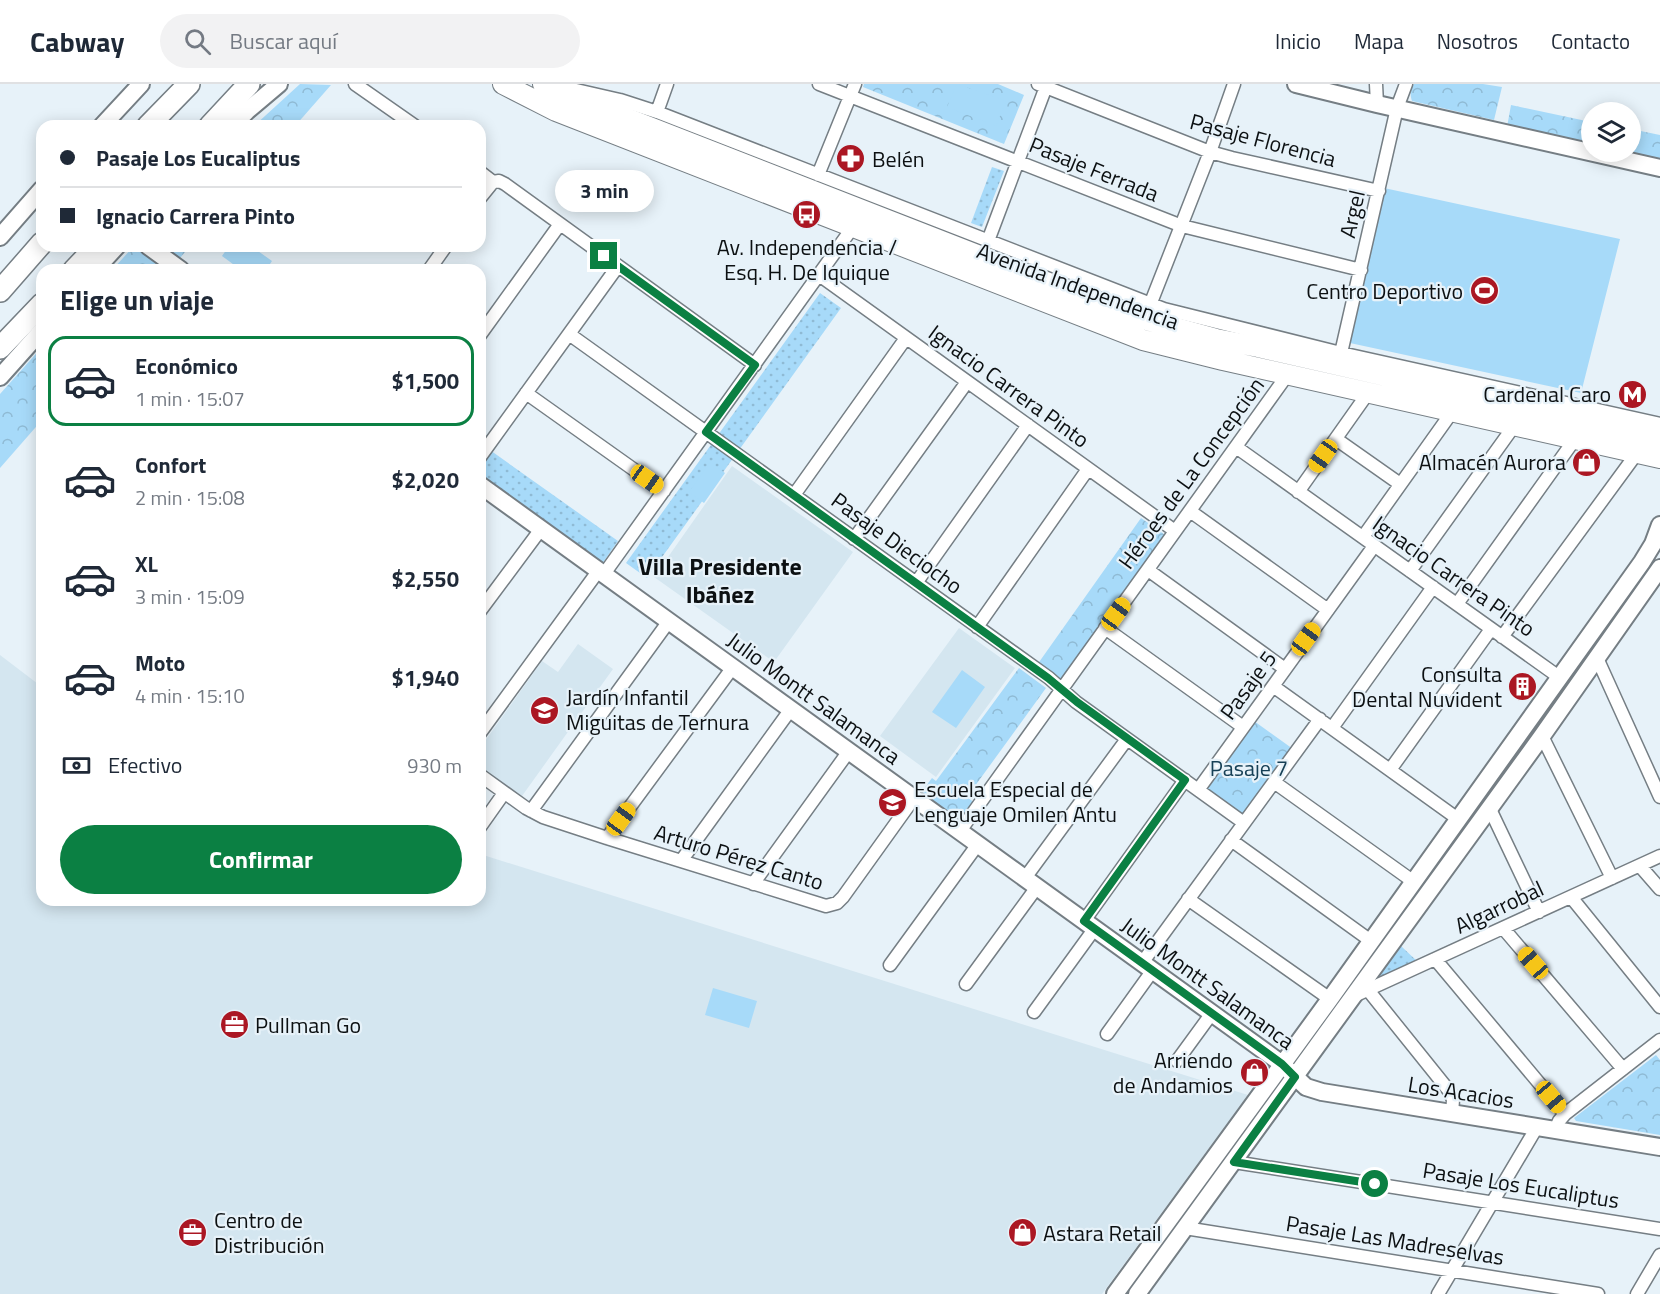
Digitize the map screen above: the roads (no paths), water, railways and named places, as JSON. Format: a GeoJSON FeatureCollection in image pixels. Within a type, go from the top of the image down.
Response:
{"type":"FeatureCollection","features":[{"type":"Feature","properties":{"kind":"highway"},"geometry":{"type":"LineString","coordinates":[[153,120],[178,92],[189,84]]}},
{"type":"Feature","properties":{"kind":"highway"},"geometry":{"type":"LineString","coordinates":[[216,120],[249,84]]}},
{"type":"Feature","properties":{"kind":"highway"},"geometry":{"type":"LineString","coordinates":[[0,291],[36,250]]}},
{"type":"Feature","properties":{"kind":"highway"},"geometry":{"type":"LineString","coordinates":[[80,264],[91,252]]}},
{"type":"Feature","properties":{"kind":"highway"},"geometry":{"type":"LineString","coordinates":[[0,348],[36,310]]}},
{"type":"Feature","properties":{"kind":"main road"},"geometry":{"type":"LineString","coordinates":[[108,120],[141,84]]}},
{"type":"Feature","properties":{"kind":"main road"},"geometry":{"type":"LineString","coordinates":[[238,120],[279,84]]}},
{"type":"Feature","properties":{"kind":"main road","name":"Avenida Independencia"},"geometry":{"type":"LineString","coordinates":[[503,84],[556,111],[1143,340],[1660,458]]}},
{"type":"Feature","properties":{"kind":"main road"},"geometry":{"type":"LineString","coordinates":[[1296,84],[1660,168]]}},
{"type":"Feature","properties":{"kind":"main road","name":"Avenida Independencia"},"geometry":{"type":"LineString","coordinates":[[546,85],[1156,324],[1660,438]]}},
{"type":"Feature","properties":{"kind":"main road"},"geometry":{"type":"LineString","coordinates":[[0,237],[36,196]]}},
{"type":"Feature","properties":{"kind":"main road"},"geometry":{"type":"LineString","coordinates":[[100,264],[112,252]]}},
{"type":"Feature","properties":{"kind":"main road"},"geometry":{"type":"LineString","coordinates":[[156,252],[173,264]]}},
{"type":"Feature","properties":{"kind":"main road"},"geometry":{"type":"LineString","coordinates":[[0,377],[36,337]]}},
{"type":"Feature","properties":{"kind":"main road","name":"Julio Montt Salamanca"},"geometry":{"type":"LineString","coordinates":[[486,490],[1147,966],[1208,1018],[1282,1064],[1295,1077]]}},
{"type":"Feature","properties":{"kind":"main road"},"geometry":{"type":"LineString","coordinates":[[1114,1294],[1330,999],[1648,553],[1660,525]]}},
{"type":"Feature","properties":{"kind":"main road"},"geometry":{"type":"LineString","coordinates":[[1138,1294],[1295,1077],[1361,993],[1489,807],[1658,579]]}},
{"type":"Feature","properties":{"kind":"main road","name":"Los Acacios"},"geometry":{"type":"LineString","coordinates":[[1295,1077],[1306,1087],[1314,1090],[1660,1147]]}},
{"type":"Feature","properties":{"kind":"street"},"geometry":{"type":"LineString","coordinates":[[355,84],[406,120]]}},
{"type":"Feature","properties":{"kind":"street"},"geometry":{"type":"LineString","coordinates":[[657,112],[667,84]]}},
{"type":"Feature","properties":{"kind":"street","name":"Pasaje Ferrada"},"geometry":{"type":"LineString","coordinates":[[819,84],[852,90],[1018,161],[1182,226],[1361,270]]}},
{"type":"Feature","properties":{"kind":"street"},"geometry":{"type":"LineString","coordinates":[[1150,304],[1182,226],[1234,84]]}},
{"type":"Feature","properties":{"kind":"street"},"geometry":{"type":"LineString","coordinates":[[1376,84],[1377,104]]}},
{"type":"Feature","properties":{"kind":"street","name":"Argel"},"geometry":{"type":"LineString","coordinates":[[1341,353],[1397,108],[1406,84]]}},
{"type":"Feature","properties":{"kind":"street","name":"Avenida Independencia"},"geometry":{"type":"LineString","coordinates":[[546,85],[573,88],[657,112],[1150,304],[1182,314],[1341,353],[1660,424]]}},
{"type":"Feature","properties":{"kind":"street"},"geometry":{"type":"LineString","coordinates":[[988,241],[1044,85]]}},
{"type":"Feature","properties":{"kind":"street","name":"Pasaje Florencia"},"geometry":{"type":"LineString","coordinates":[[1044,85],[1210,152],[1379,191]]}},
{"type":"Feature","properties":{"kind":"street"},"geometry":{"type":"LineString","coordinates":[[818,175],[852,90]]}},
{"type":"Feature","properties":{"kind":"street"},"geometry":{"type":"LineString","coordinates":[[486,176],[494,182],[502,182],[755,365]]}},
{"type":"Feature","properties":{"kind":"street"},"geometry":{"type":"LineString","coordinates":[[486,191],[494,182]]}},
{"type":"Feature","properties":{"kind":"street"},"geometry":{"type":"LineString","coordinates":[[486,327],[560,224]]}},
{"type":"Feature","properties":{"kind":"street"},"geometry":{"type":"LineString","coordinates":[[486,725],[664,491],[853,227]]}},
{"type":"Feature","properties":{"kind":"street"},"geometry":{"type":"LineString","coordinates":[[486,449],[618,266]]}},
{"type":"Feature","properties":{"kind":"street","name":"Ignacio Carrera Pinto"},"geometry":{"type":"LineString","coordinates":[[819,275],[1175,531]]}},
{"type":"Feature","properties":{"kind":"street","name":"Pasaje Dieciocho"},"geometry":{"type":"LineString","coordinates":[[569,334],[977,627],[1244,823]]}},
{"type":"Feature","properties":{"kind":"street"},"geometry":{"type":"LineString","coordinates":[[794,495],[906,338]]}},
{"type":"Feature","properties":{"kind":"street","name":"Héroes de La Concepción"},"geometry":{"type":"LineString","coordinates":[[960,831],[1288,374]]}},
{"type":"Feature","properties":{"kind":"street"},"geometry":{"type":"LineString","coordinates":[[854,538],[967,382]]}},
{"type":"Feature","properties":{"kind":"street"},"geometry":{"type":"LineString","coordinates":[[526,393],[664,491]]}},
{"type":"Feature","properties":{"kind":"street"},"geometry":{"type":"LineString","coordinates":[[1298,492],[1368,393]]}},
{"type":"Feature","properties":{"kind":"street"},"geometry":{"type":"LineString","coordinates":[[1363,537],[1452,412]]}},
{"type":"Feature","properties":{"kind":"street"},"geometry":{"type":"LineString","coordinates":[[916,583],[1028,425]]}},
{"type":"Feature","properties":{"kind":"street"},"geometry":{"type":"LineString","coordinates":[[1410,571],[1514,426]]}},
{"type":"Feature","properties":{"kind":"street"},"geometry":{"type":"LineString","coordinates":[[1336,439],[1400,484]]}},
{"type":"Feature","properties":{"kind":"street"},"geometry":{"type":"LineString","coordinates":[[1457,604],[1575,439]]}},
{"type":"Feature","properties":{"kind":"street","name":"Ignacio Carrera Pinto"},"geometry":{"type":"LineString","coordinates":[[1236,447],[1559,677]]}},
{"type":"Feature","properties":{"kind":"street"},"geometry":{"type":"LineString","coordinates":[[1502,637],[1637,453]]}},
{"type":"Feature","properties":{"kind":"street"},"geometry":{"type":"LineString","coordinates":[[977,627],[1088,469]]}},
{"type":"Feature","properties":{"kind":"street"},"geometry":{"type":"LineString","coordinates":[[1190,511],[1328,610]]}},
{"type":"Feature","properties":{"kind":"street"},"geometry":{"type":"LineString","coordinates":[[486,603],[541,529]]}},
{"type":"Feature","properties":{"kind":"street","name":"Pasaje 5"},"geometry":{"type":"LineString","coordinates":[[1198,790],[1374,546]]}},
{"type":"Feature","properties":{"kind":"street"},"geometry":{"type":"LineString","coordinates":[[1148,570],[1285,669]]}},
{"type":"Feature","properties":{"kind":"street"},"geometry":{"type":"LineString","coordinates":[[1332,728],[1433,587]]}},
{"type":"Feature","properties":{"kind":"street"},"geometry":{"type":"LineString","coordinates":[[531,811],[669,621]]}},
{"type":"Feature","properties":{"kind":"street"},"geometry":{"type":"LineString","coordinates":[[1105,628],[1243,727]]}},
{"type":"Feature","properties":{"kind":"street"},"geometry":{"type":"LineString","coordinates":[[1390,770],[1491,629]]}},
{"type":"Feature","properties":{"kind":"street"},"geometry":{"type":"LineString","coordinates":[[1598,658],[1660,797]]}},
{"type":"Feature","properties":{"kind":"street"},"geometry":{"type":"LineString","coordinates":[[607,838],[733,667]]}},
{"type":"Feature","properties":{"kind":"street"},"geometry":{"type":"LineString","coordinates":[[1273,686],[1458,819]]}},
{"type":"Feature","properties":{"kind":"street"},"geometry":{"type":"LineString","coordinates":[[681,861],[791,709]]}},
{"type":"Feature","properties":{"kind":"street"},"geometry":{"type":"LineString","coordinates":[[1107,1034],[1188,899],[1320,719]]}},
{"type":"Feature","properties":{"kind":"street"},"geometry":{"type":"LineString","coordinates":[[1542,736],[1612,878]]}},
{"type":"Feature","properties":{"kind":"street"},"geometry":{"type":"LineString","coordinates":[[966,984],[1127,739]]}},
{"type":"Feature","properties":{"kind":"street"},"geometry":{"type":"LineString","coordinates":[[753,884],[849,751]]}},
{"type":"Feature","properties":{"kind":"street","name":"Arturo Pérez Canto"},"geometry":{"type":"LineString","coordinates":[[486,780],[543,817],[830,906],[837,903],[914,798]]}},
{"type":"Feature","properties":{"kind":"street"},"geometry":{"type":"LineString","coordinates":[[1035,1012],[1089,925],[1185,780]]}},
{"type":"Feature","properties":{"kind":"street"},"geometry":{"type":"LineString","coordinates":[[1274,782],[1414,882]]}},
{"type":"Feature","properties":{"kind":"street"},"geometry":{"type":"LineString","coordinates":[[486,818],[504,793]]}},
{"type":"Feature","properties":{"kind":"street"},"geometry":{"type":"LineString","coordinates":[[1489,807],[1539,912]]}},
{"type":"Feature","properties":{"kind":"street"},"geometry":{"type":"LineString","coordinates":[[1231,840],[1371,941]]}},
{"type":"Feature","properties":{"kind":"street"},"geometry":{"type":"LineString","coordinates":[[890,965],[978,844]]}},
{"type":"Feature","properties":{"kind":"street","name":"Algarrobal"},"geometry":{"type":"LineString","coordinates":[[1361,993],[1660,856]]}},
{"type":"Feature","properties":{"kind":"street"},"geometry":{"type":"LineString","coordinates":[[1640,866],[1660,889]]}},
{"type":"Feature","properties":{"kind":"street"},"geometry":{"type":"LineString","coordinates":[[1571,897],[1660,1007]]}},
{"type":"Feature","properties":{"kind":"street"},"geometry":{"type":"LineString","coordinates":[[1188,899],[1330,999]]}},
{"type":"Feature","properties":{"kind":"street"},"geometry":{"type":"LineString","coordinates":[[1503,928],[1623,1069]]}},
{"type":"Feature","properties":{"kind":"street"},"geometry":{"type":"LineString","coordinates":[[1435,959],[1565,1114]]}},
{"type":"Feature","properties":{"kind":"street"},"geometry":{"type":"LineString","coordinates":[[1361,993],[1450,1092],[1453,1100],[1452,1113]]}},
{"type":"Feature","properties":{"kind":"street"},"geometry":{"type":"LineString","coordinates":[[1177,1060],[1208,1018]]}},
{"type":"Feature","properties":{"kind":"street"},"geometry":{"type":"LineString","coordinates":[[1556,1130],[1565,1114],[1660,1040]]}},
{"type":"Feature","properties":{"kind":"street"},"geometry":{"type":"LineString","coordinates":[[1438,1294],[1537,1127]]}},
{"type":"Feature","properties":{"kind":"street","name":"Pasaje Los Eucaliptus"},"geometry":{"type":"LineString","coordinates":[[1234,1162],[1660,1229]]}},
{"type":"Feature","properties":{"kind":"street","name":"Pasaje Las Madreselvas"},"geometry":{"type":"LineString","coordinates":[[1185,1228],[1598,1294]]}},
{"type":"Feature","properties":{"kind":"street"},"geometry":{"type":"LineString","coordinates":[[1637,1294],[1660,1255]]}},
{"type":"Feature","properties":{"kind":"place","name":"Belén"},"geometry":{"type":"Point","coordinates":[851,159]}},
{"type":"Feature","properties":{"kind":"place","name":"Av. Independencia / Esq. H. De Iquique"},"geometry":{"type":"Point","coordinates":[807,215]}},
{"type":"Feature","properties":{"kind":"place","name":"Centro Deportivo"},"geometry":{"type":"Point","coordinates":[1484,291]}},
{"type":"Feature","properties":{"kind":"place","name":"Cardenal Caro"},"geometry":{"type":"Point","coordinates":[1632,394]}},
{"type":"Feature","properties":{"kind":"place","name":"Almacén Aurora"},"geometry":{"type":"Point","coordinates":[1587,462]}},
{"type":"Feature","properties":{"kind":"place","name":"Consulta Dental Nuvident"},"geometry":{"type":"Point","coordinates":[1523,687]}},
{"type":"Feature","properties":{"kind":"place","name":"Jardín Infantil Miguitas de Ternura"},"geometry":{"type":"Point","coordinates":[545,710]}},
{"type":"Feature","properties":{"kind":"place","name":"Escuela Especial de Lenguaje Omilen Antu"},"geometry":{"type":"Point","coordinates":[893,802]}},
{"type":"Feature","properties":{"kind":"place","name":"Pullman Go"},"geometry":{"type":"Point","coordinates":[234,1025]}},
{"type":"Feature","properties":{"kind":"place","name":"Arriendo de Andamios"},"geometry":{"type":"Point","coordinates":[1254,1073]}},
{"type":"Feature","properties":{"kind":"place","name":"Centro de Distribución"},"geometry":{"type":"Point","coordinates":[193,1233]}},
{"type":"Feature","properties":{"kind":"place","name":"Astara Retail"},"geometry":{"type":"Point","coordinates":[1022,1233]}},
{"type":"Feature","properties":{"kind":"district","name":"Villa Presidente Ibáñez"},"geometry":{"type":"Point","coordinates":[720,581]}},
{"type":"Feature","properties":{"kind":"park label","name":"Pasaje 7"},"geometry":{"type":"Point","coordinates":[1249,768]}}]}
